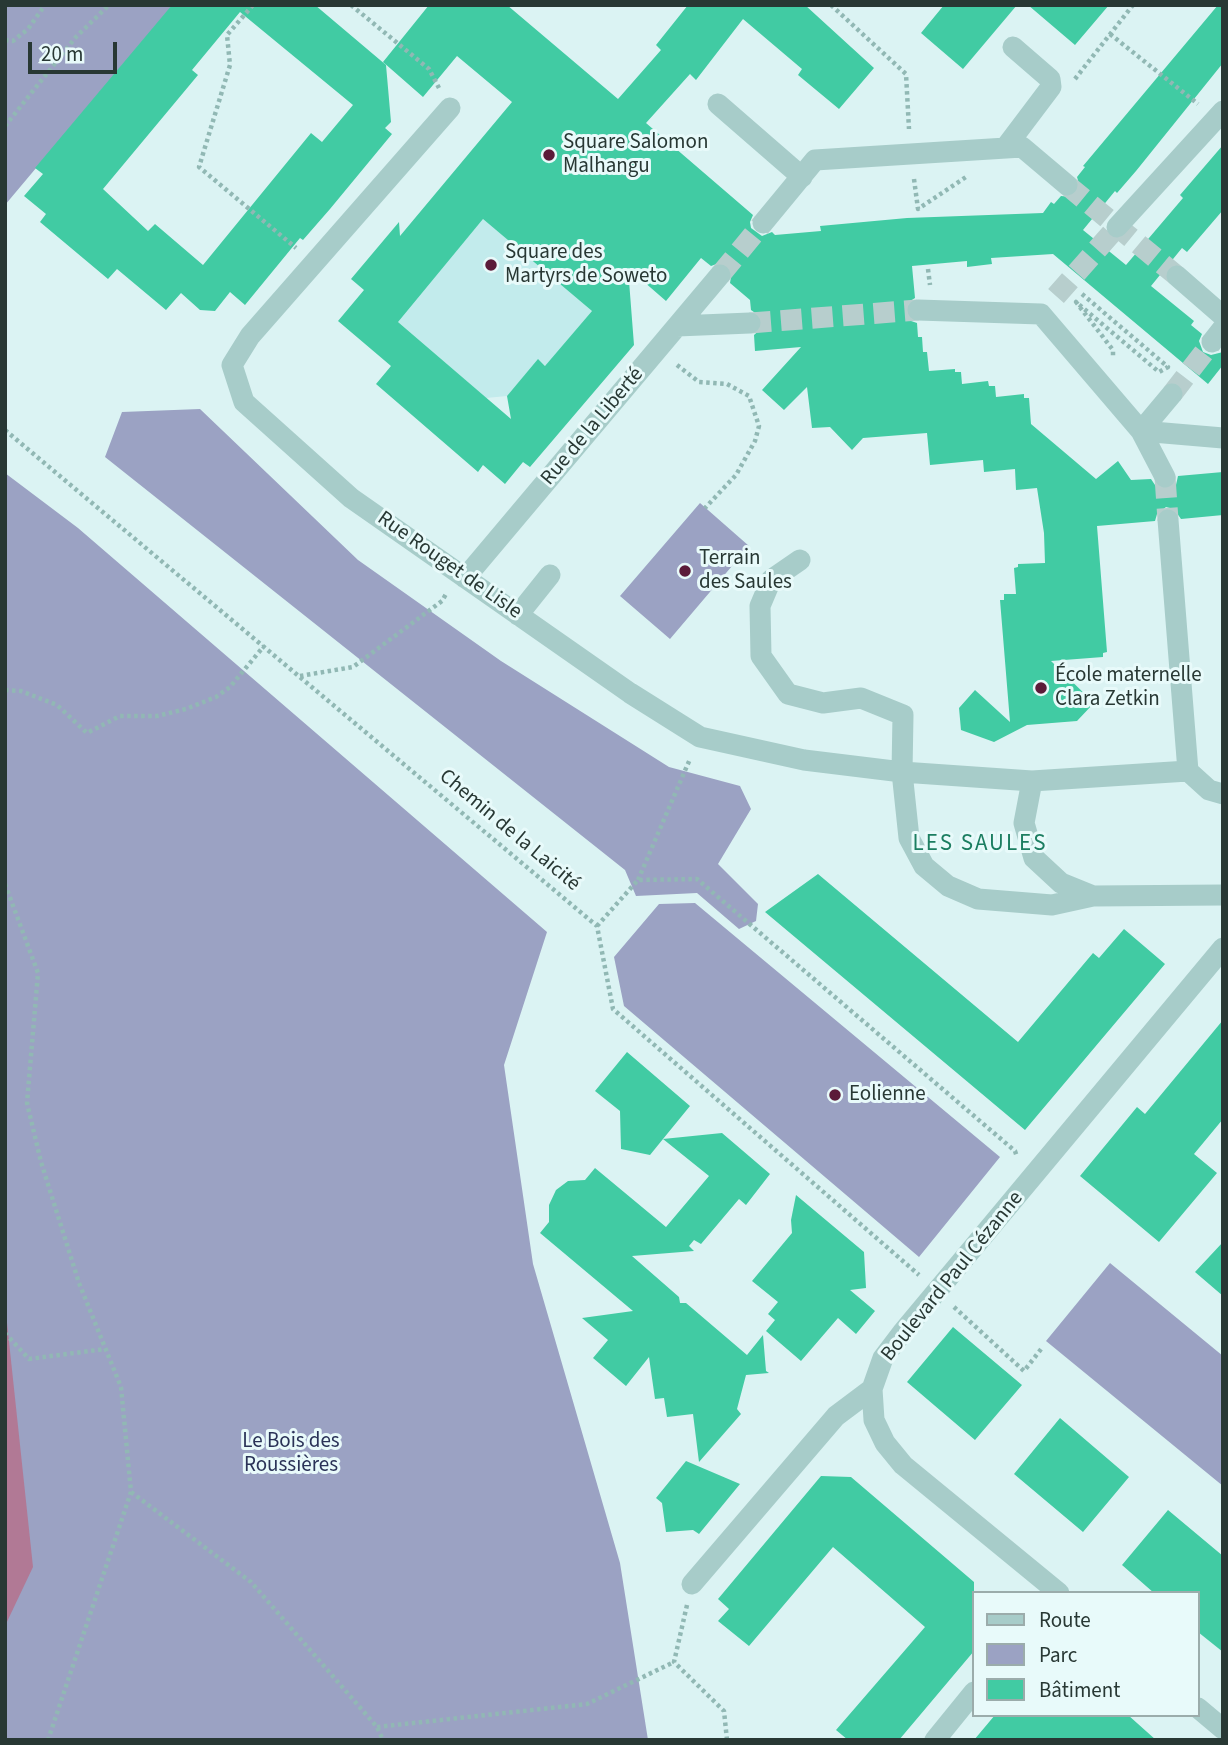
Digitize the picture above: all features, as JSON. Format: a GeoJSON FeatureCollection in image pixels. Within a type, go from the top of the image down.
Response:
{"type":"FeatureCollection","features":[{"type":"Feature","properties":{"kind":"street"},"geometry":{"type":"LineString","coordinates":[[1005,148],[1051,87],[1050,79],[1013,47]]}},
{"type":"Feature","properties":{"kind":"street"},"geometry":{"type":"LineString","coordinates":[[718,104],[802,177]]}},
{"type":"Feature","properties":{"kind":"street","name":"Rue Rouget de Lisle"},"geometry":{"type":"LineString","coordinates":[[450,107],[250,336],[232,365],[244,402],[351,498],[630,693],[700,737],[804,760],[902,772],[1032,781],[1188,771]]}},
{"type":"Feature","properties":{"kind":"street"},"geometry":{"type":"LineString","coordinates":[[1117,227],[1219,115]]}},
{"type":"Feature","properties":{"kind":"street"},"geometry":{"type":"LineString","coordinates":[[763,223],[815,160],[1022,147],[1067,185]]}},
{"type":"Feature","properties":{"kind":"street","name":"Rue de la Liberté"},"geometry":{"type":"LineString","coordinates":[[461,575],[720,275]]}},
{"type":"Feature","properties":{"kind":"street"},"geometry":{"type":"LineString","coordinates":[[1177,276],[1223,316]]}},
{"type":"Feature","properties":{"kind":"street"},"geometry":{"type":"LineString","coordinates":[[918,310],[1041,314],[1141,431],[1165,477]]}},
{"type":"Feature","properties":{"kind":"street"},"geometry":{"type":"LineString","coordinates":[[677,326],[750,323]]}},
{"type":"Feature","properties":{"kind":"street"},"geometry":{"type":"LineString","coordinates":[[1141,431],[1172,394]]}},
{"type":"Feature","properties":{"kind":"street"},"geometry":{"type":"LineString","coordinates":[[1141,431],[1223,438]]}},
{"type":"Feature","properties":{"kind":"street"},"geometry":{"type":"LineString","coordinates":[[1168,520],[1188,771],[1209,790],[1223,794]]}},
{"type":"Feature","properties":{"kind":"street"},"geometry":{"type":"LineString","coordinates":[[800,560],[771,580],[760,606],[761,656],[788,694],[823,703],[861,698],[903,715],[902,772],[909,838],[924,866],[948,886],[978,900],[1052,905],[1093,896],[1223,895]]}},
{"type":"Feature","properties":{"kind":"street"},"geometry":{"type":"LineString","coordinates":[[518,615],[550,575]]}},
{"type":"Feature","properties":{"kind":"street"},"geometry":{"type":"LineString","coordinates":[[1032,781],[1024,823],[1034,858],[1060,883],[1093,896]]}},
{"type":"Feature","properties":{"kind":"street","name":"Boulevard Paul Cézanne"},"geometry":{"type":"LineString","coordinates":[[1056,1591],[903,1465],[885,1443],[874,1420],[873,1389],[883,1358],[1223,948]]}},
{"type":"Feature","properties":{"kind":"street"},"geometry":{"type":"LineString","coordinates":[[692,1584],[836,1416],[873,1389]]}},
{"type":"Feature","properties":{"kind":"street"},"geometry":{"type":"LineString","coordinates":[[935,1740],[972,1694]]}},
{"type":"Feature","properties":{"kind":"street"},"geometry":{"type":"LineString","coordinates":[[1200,1710],[1223,1728]]}},
{"type":"Feature","properties":{"kind":"path"},"geometry":{"type":"LineString","coordinates":[[5,40],[13,41],[28,29],[45,5]]}},
{"type":"Feature","properties":{"kind":"path"},"geometry":{"type":"LineString","coordinates":[[5,126],[76,37],[109,5]]}},
{"type":"Feature","properties":{"kind":"path"},"geometry":{"type":"LineString","coordinates":[[253,5],[227,35],[230,65],[199,167],[313,262]]}},
{"type":"Feature","properties":{"kind":"path"},"geometry":{"type":"LineString","coordinates":[[351,5],[429,69],[450,107]]}},
{"type":"Feature","properties":{"kind":"path"},"geometry":{"type":"LineString","coordinates":[[831,5],[906,74],[910,154]]}},
{"type":"Feature","properties":{"kind":"path"},"geometry":{"type":"LineString","coordinates":[[1110,34],[1219,115]]}},
{"type":"Feature","properties":{"kind":"path"},"geometry":{"type":"LineString","coordinates":[[918,209],[966,177],[953,177]]}},
{"type":"Feature","properties":{"kind":"path"},"geometry":{"type":"LineString","coordinates":[[1082,294],[1168,367],[1159,372],[1076,302],[1113,351],[1112,397]]}},
{"type":"Feature","properties":{"kind":"path"},"geometry":{"type":"LineString","coordinates":[[659,348],[699,382],[727,384],[749,396],[759,426],[755,442],[736,475],[705,508]]}},
{"type":"Feature","properties":{"kind":"path","name":"Chemin de la Laicité"},"geometry":{"type":"LineString","coordinates":[[5,430],[597,926]]}},
{"type":"Feature","properties":{"kind":"path"},"geometry":{"type":"LineString","coordinates":[[299,676],[353,667],[442,601],[461,575]]}},
{"type":"Feature","properties":{"kind":"path"},"geometry":{"type":"LineString","coordinates":[[5,690],[21,691],[57,705],[87,733],[120,716],[157,716],[186,709],[216,697],[230,687],[264,646]]}},
{"type":"Feature","properties":{"kind":"path"},"geometry":{"type":"LineString","coordinates":[[700,737],[638,880],[597,926],[613,1009],[1024,1371],[1042,1348]]}},
{"type":"Feature","properties":{"kind":"path"},"geometry":{"type":"LineString","coordinates":[[638,880],[697,879],[1015,1151],[1028,1184]]}},
{"type":"Feature","properties":{"kind":"path"},"geometry":{"type":"LineString","coordinates":[[5,884],[38,973],[27,1103],[41,1162],[79,1283],[121,1387],[131,1492],[48,1740]]}},
{"type":"Feature","properties":{"kind":"path"},"geometry":{"type":"LineString","coordinates":[[5,1333],[29,1359],[105,1349]]}},
{"type":"Feature","properties":{"kind":"path"},"geometry":{"type":"LineString","coordinates":[[131,1492],[251,1582],[377,1727],[383,1740]]}},
{"type":"Feature","properties":{"kind":"path"},"geometry":{"type":"LineString","coordinates":[[674,1662],[692,1584]]}},
{"type":"Feature","properties":{"kind":"path"},"geometry":{"type":"LineString","coordinates":[[377,1727],[587,1704],[674,1662]]}},
{"type":"Feature","properties":{"kind":"path"},"geometry":{"type":"LineString","coordinates":[[674,1662],[724,1711],[726,1740]]}},
{"type":"Feature","properties":{"kind":"green space"},"geometry":{"type":"Polygon","coordinates":[[[5,5],[173,5],[5,205],[5,5]]]}},
{"type":"Feature","properties":{"kind":"green space"},"geometry":{"type":"Polygon","coordinates":[[[200,409],[358,560],[501,661],[669,767],[740,786],[751,809],[718,864],[758,904],[756,921],[739,929],[697,893],[636,896],[625,870],[105,457],[122,412],[200,409]]]}},
{"type":"Feature","properties":{"kind":"green space","name":"Le Bois des Roussières"},"geometry":{"type":"Polygon","coordinates":[[[5,473],[78,528],[547,932],[504,1065],[533,1264],[620,1563],[648,1740],[5,1740],[5,473]]]}},
{"type":"Feature","properties":{"kind":"green space","name":"Terrain des Saules"},"geometry":{"type":"Polygon","coordinates":[[[700,503],[749,546],[670,639],[620,596],[700,503]]]}},
{"type":"Feature","properties":{"kind":"green space"},"geometry":{"type":"Polygon","coordinates":[[[695,903],[1000,1157],[919,1257],[624,1006],[614,957],[659,904],[695,903]]]}},
{"type":"Feature","properties":{"kind":"green space"},"geometry":{"type":"Polygon","coordinates":[[[1110,1263],[1223,1356],[1223,1486],[1046,1341],[1110,1263]]]}},
{"type":"Feature","properties":{"kind":"shaded area","name":"Square des Martyrs de Soweto"},"geometry":{"type":"Polygon","coordinates":[[[483,219],[592,311],[546,366],[538,360],[507,396],[486,398],[397,321],[483,219]]]}},
{"type":"Feature","properties":{"kind":"shaded area"},"geometry":{"type":"Polygon","coordinates":[[[5,1304],[33,1567],[5,1626],[5,1304]]]}},
{"type":"Feature","properties":{"kind":"building"},"geometry":{"type":"Polygon","coordinates":[[[172,5],[315,5],[386,65],[391,122],[385,128],[392,134],[245,305],[230,292],[215,311],[200,310],[181,293],[166,310],[117,269],[108,279],[40,222],[46,214],[24,196],[43,174],[35,168],[172,5]],[[240,12],[192,70],[198,75],[103,189],[148,231],[155,224],[203,265],[311,133],[322,142],[353,105],[240,12]]]}},
{"type":"Feature","properties":{"kind":"building"},"geometry":{"type":"Polygon","coordinates":[[[429,5],[507,5],[618,99],[661,50],[656,45],[688,5],[805,5],[874,68],[839,109],[798,75],[802,69],[743,19],[696,80],[690,74],[646,123],[753,215],[751,228],[762,236],[772,232],[775,235],[821,231],[820,226],[907,218],[1043,213],[1051,202],[1054,204],[1061,196],[1071,197],[1077,194],[1080,187],[1077,177],[1085,167],[1083,166],[1218,5],[1223,5],[1223,63],[1136,171],[1117,193],[1115,191],[1083,230],[1126,265],[1183,198],[1180,195],[1223,145],[1223,210],[1187,252],[1182,248],[1151,286],[1194,321],[1191,325],[1202,334],[1199,341],[1203,352],[1211,355],[1223,352],[1223,365],[1208,384],[1053,254],[991,258],[992,264],[967,267],[967,261],[912,266],[915,298],[907,303],[905,310],[911,321],[917,323],[923,352],[927,352],[929,371],[955,369],[955,372],[961,372],[962,384],[988,381],[989,386],[995,386],[996,397],[1024,394],[1024,398],[1029,398],[1031,424],[1096,479],[1118,461],[1131,480],[1151,479],[1157,488],[1164,490],[1176,485],[1178,476],[1223,472],[1223,515],[1181,519],[1174,509],[1166,507],[1157,514],[1155,521],[1097,526],[1107,652],[1103,653],[1103,657],[1051,661],[1094,703],[1077,721],[1027,725],[994,742],[961,730],[959,708],[975,690],[1010,722],[1000,600],[1004,600],[1004,594],[1016,594],[1014,568],[1018,567],[1018,564],[1045,563],[1044,533],[1037,488],[1016,490],[1015,469],[984,472],[983,460],[930,465],[927,433],[863,438],[852,450],[830,427],[812,428],[807,387],[784,410],[762,390],[801,347],[755,351],[754,335],[762,328],[761,317],[751,310],[750,300],[730,283],[732,271],[722,262],[711,266],[701,258],[666,301],[628,268],[634,345],[530,467],[523,462],[505,484],[483,465],[478,472],[376,384],[391,366],[338,321],[364,290],[351,279],[399,222],[400,236],[512,102],[457,56],[423,97],[383,62],[429,5]],[[483,219],[398,322],[511,419],[507,396],[538,359],[545,366],[592,311],[483,219]]]}},
{"type":"Feature","properties":{"kind":"building"},"geometry":{"type":"Polygon","coordinates":[[[944,5],[1017,5],[963,69],[921,33],[944,5]]]}},
{"type":"Feature","properties":{"kind":"building"},"geometry":{"type":"Polygon","coordinates":[[[1028,5],[1109,5],[1075,45],[1028,5]]]}},
{"type":"Feature","properties":{"kind":"building"},"geometry":{"type":"Polygon","coordinates":[[[818,874],[1018,1042],[1093,953],[1099,958],[1124,929],[1165,964],[1025,1130],[765,912],[818,874]]]}},
{"type":"Feature","properties":{"kind":"building"},"geometry":{"type":"Polygon","coordinates":[[[1223,1020],[1223,1119],[1194,1154],[1217,1173],[1159,1242],[1080,1176],[1137,1107],[1145,1114],[1223,1020]]]}},
{"type":"Feature","properties":{"kind":"building"},"geometry":{"type":"Polygon","coordinates":[[[627,1052],[690,1106],[650,1155],[621,1149],[620,1111],[595,1091],[627,1052]]]}},
{"type":"Feature","properties":{"kind":"building"},"geometry":{"type":"Polygon","coordinates":[[[722,1133],[770,1174],[746,1205],[739,1199],[701,1244],[694,1240],[689,1246],[694,1251],[632,1256],[679,1297],[680,1303],[686,1303],[747,1355],[763,1335],[766,1371],[769,1373],[746,1375],[737,1409],[741,1414],[699,1462],[693,1414],[667,1417],[664,1398],[655,1399],[649,1357],[626,1386],[593,1358],[608,1340],[582,1318],[633,1311],[540,1233],[549,1222],[549,1205],[556,1190],[568,1181],[585,1180],[595,1168],[666,1227],[709,1176],[663,1139],[722,1133]]]}},
{"type":"Feature","properties":{"kind":"building"},"geometry":{"type":"Polygon","coordinates":[[[796,1195],[864,1252],[866,1288],[850,1290],[875,1311],[856,1334],[838,1318],[801,1361],[766,1331],[775,1320],[768,1314],[778,1302],[752,1281],[792,1233],[791,1220],[796,1195]]]}},
{"type":"Feature","properties":{"kind":"building"},"geometry":{"type":"Polygon","coordinates":[[[1223,1242],[1223,1296],[1195,1272],[1223,1242]]]}},
{"type":"Feature","properties":{"kind":"building"},"geometry":{"type":"Polygon","coordinates":[[[953,1327],[1022,1385],[975,1440],[907,1382],[953,1327]]]}},
{"type":"Feature","properties":{"kind":"building"},"geometry":{"type":"Polygon","coordinates":[[[1060,1418],[1129,1477],[1083,1532],[1014,1474],[1060,1418]]]}},
{"type":"Feature","properties":{"kind":"building"},"geometry":{"type":"Polygon","coordinates":[[[686,1461],[740,1484],[699,1534],[693,1530],[666,1532],[662,1503],[656,1498],[686,1461]]]}},
{"type":"Feature","properties":{"kind":"building"},"geometry":{"type":"Polygon","coordinates":[[[821,1476],[851,1477],[974,1582],[972,1653],[899,1740],[848,1740],[836,1730],[925,1627],[833,1547],[749,1646],[718,1621],[729,1609],[718,1599],[821,1476]]]}},
{"type":"Feature","properties":{"kind":"building"},"geometry":{"type":"Polygon","coordinates":[[[1168,1510],[1223,1556],[1223,1652],[1200,1634],[1200,1591],[1152,1591],[1122,1565],[1168,1510]]]}},
{"type":"Feature","properties":{"kind":"building"},"geometry":{"type":"Polygon","coordinates":[[[993,1717],[1130,1717],[1156,1740],[974,1740],[993,1717]]]}},
{"type":"Feature","properties":{"kind":"tunnel"},"geometry":{"type":"LineString","coordinates":[[1067,185],[1177,276]]}},
{"type":"Feature","properties":{"kind":"tunnel"},"geometry":{"type":"LineString","coordinates":[[720,275],[763,223]]}},
{"type":"Feature","properties":{"kind":"tunnel"},"geometry":{"type":"LineString","coordinates":[[1056,296],[1117,227]]}},
{"type":"Feature","properties":{"kind":"tunnel"},"geometry":{"type":"LineString","coordinates":[[750,323],[918,310]]}},
{"type":"Feature","properties":{"kind":"tunnel"},"geometry":{"type":"LineString","coordinates":[[1172,394],[1212,342]]}},
{"type":"Feature","properties":{"kind":"tunnel"},"geometry":{"type":"LineString","coordinates":[[1165,477],[1168,520]]}},
{"type":"Feature","properties":{"kind":"place","name":"Square Salomon Malhangu"},"geometry":{"type":"Point","coordinates":[549,155]}},
{"type":"Feature","properties":{"kind":"place","name":"Square des Martyrs de Soweto"},"geometry":{"type":"Point","coordinates":[491,265]}},
{"type":"Feature","properties":{"kind":"place","name":"Terrain des Saules"},"geometry":{"type":"Point","coordinates":[685,571]}},
{"type":"Feature","properties":{"kind":"place","name":"École maternelle Clara Zetkin"},"geometry":{"type":"Point","coordinates":[1041,688]}},
{"type":"Feature","properties":{"kind":"place","name":"Eolienne"},"geometry":{"type":"Point","coordinates":[835,1095]}},
{"type":"Feature","properties":{"kind":"district","name":"LES SAULES"},"geometry":{"type":"Point","coordinates":[980,845]}}]}
